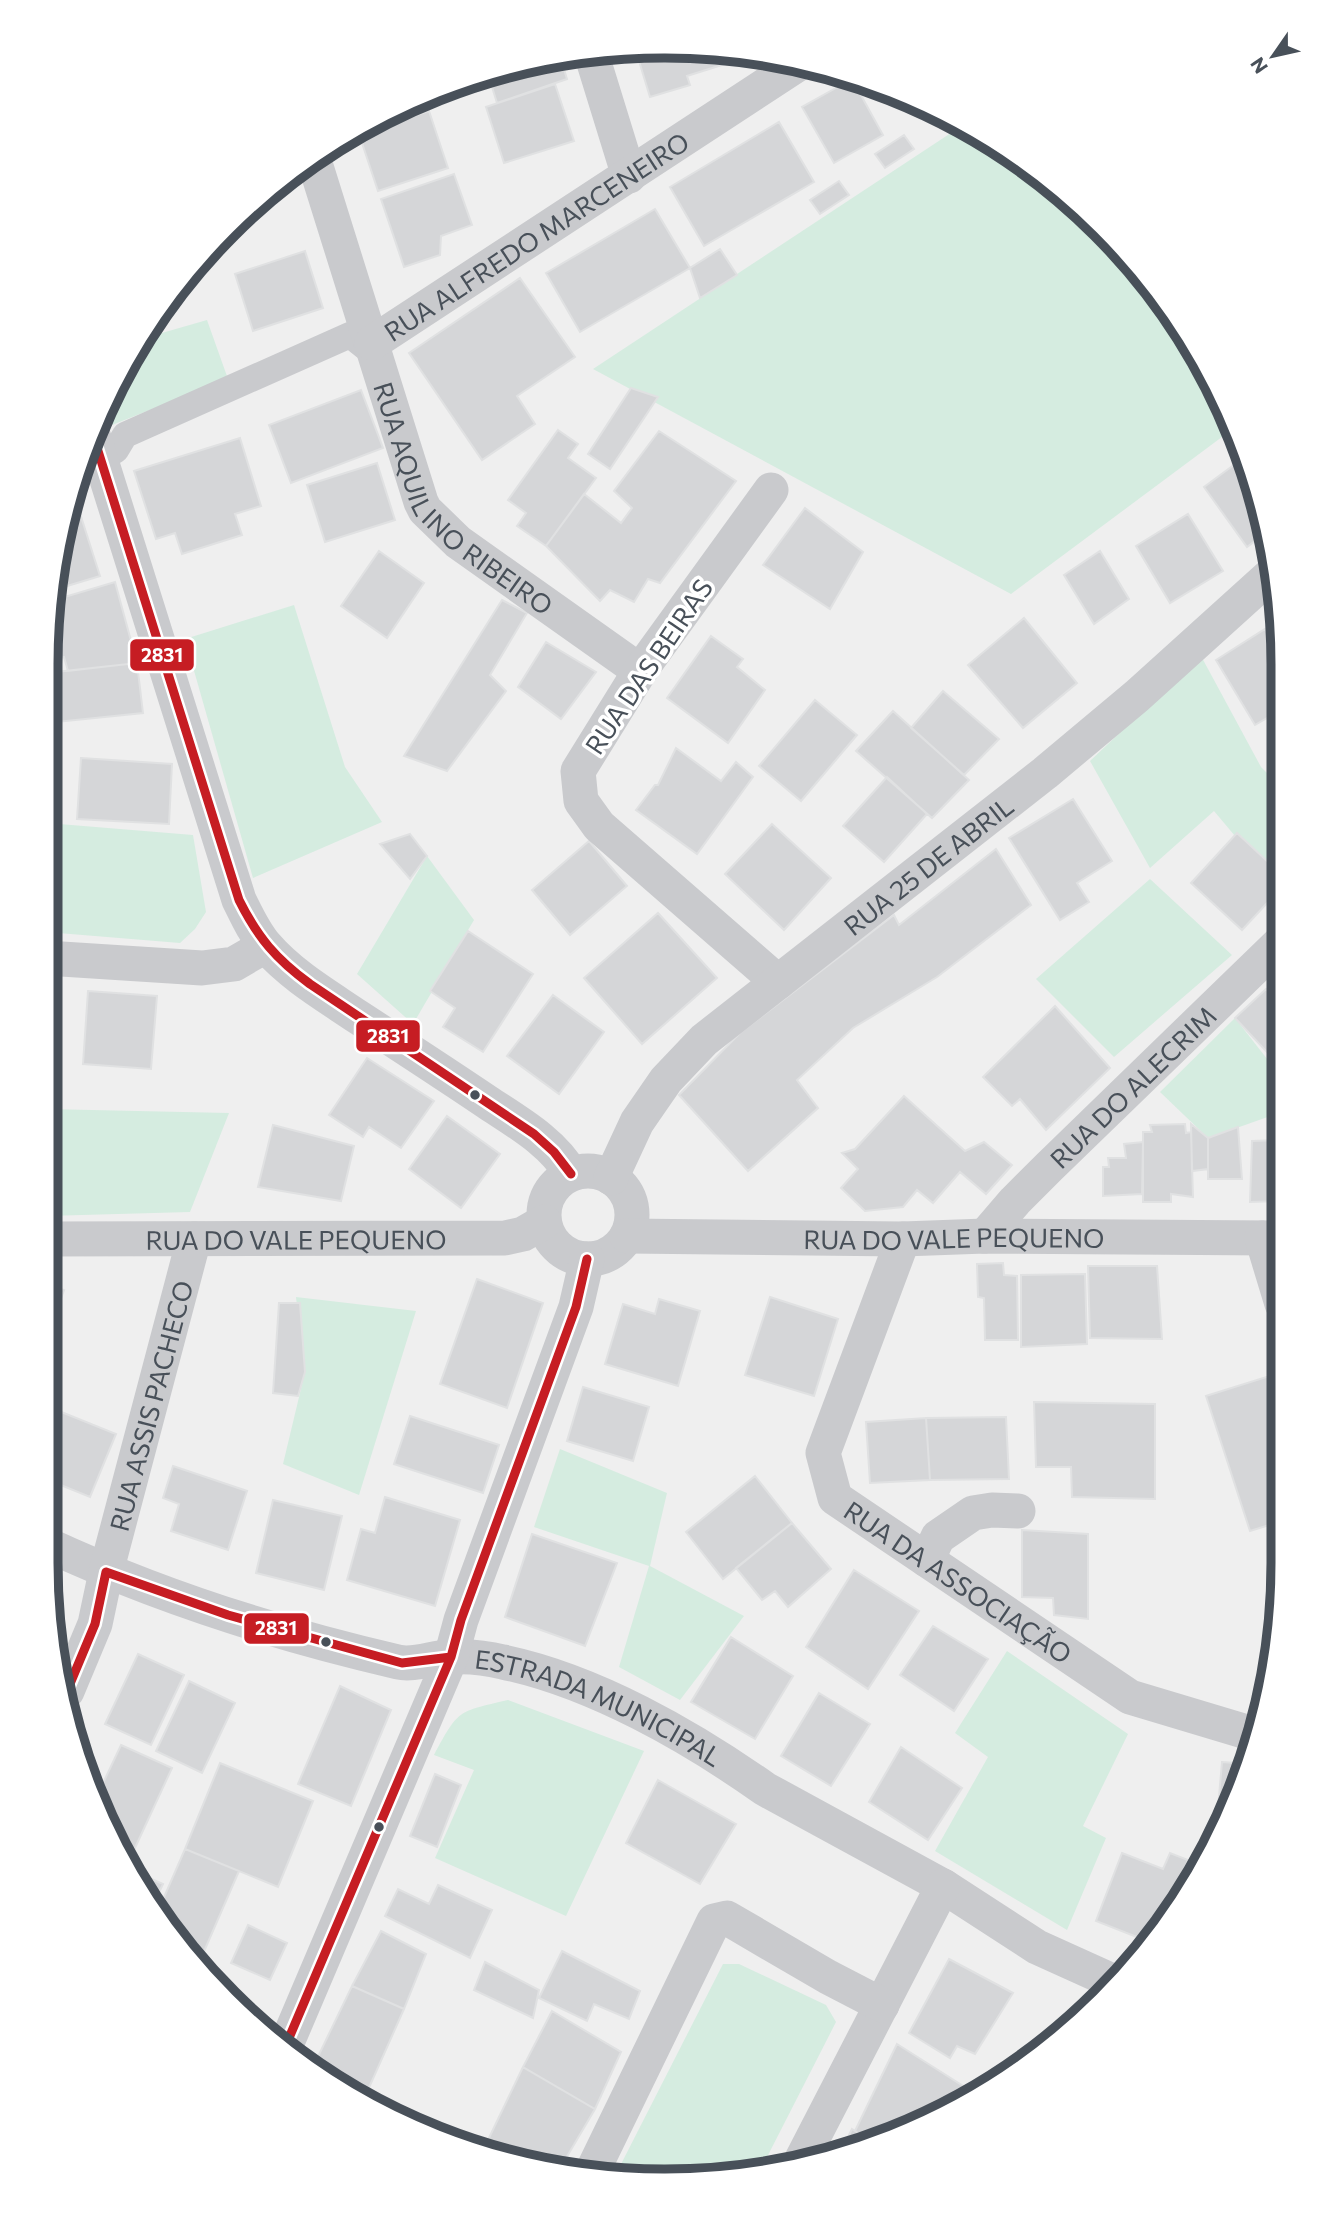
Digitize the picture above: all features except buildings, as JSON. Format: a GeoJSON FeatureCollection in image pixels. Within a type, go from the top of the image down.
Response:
{"type":"FeatureCollection","features":[{"type":"Feature","properties":{"kind":"street"},"geometry":{"type":"LineString","coordinates":[[594,62],[629,176]]}},
{"type":"Feature","properties":{"kind":"street","name":"RUA ALFREDO MARCENEIRO"},"geometry":{"type":"LineString","coordinates":[[96,452],[116,450],[125,435],[350,335],[365,347],[789,70]]}},
{"type":"Feature","properties":{"kind":"street","name":"RUA AQUILINO RIBEIRO"},"geometry":{"type":"LineString","coordinates":[[317,167],[425,510],[458,542],[640,671]]}},
{"type":"Feature","properties":{"kind":"street"},"geometry":{"type":"LineString","coordinates":[[93,460],[239,900],[251,926],[265,946],[315,988],[531,1132],[563,1160],[571,1174]]}},
{"type":"Feature","properties":{"kind":"street","name":"RUA DAS BEIRAS"},"geometry":{"type":"LineString","coordinates":[[771,490],[640,671],[578,771],[581,801],[599,826],[778,982]]}},
{"type":"Feature","properties":{"kind":"street","name":"RUA 25 DE ABRIL"},"geometry":{"type":"LineString","coordinates":[[611,1178],[637,1122],[666,1080],[704,1040],[1045,773],[1137,696],[1265,580]]}},
{"type":"Feature","properties":{"kind":"street"},"geometry":{"type":"LineString","coordinates":[[58,959],[202,968],[234,964],[265,946]]}},
{"type":"Feature","properties":{"kind":"street","name":"RUA DO ALECRIM"},"geometry":{"type":"LineString","coordinates":[[985,1236],[1049,1167],[1271,951]]}},
{"type":"Feature","properties":{"kind":"street"},"geometry":{"type":"LineString","coordinates":[[591,1171],[611,1178],[621,1186],[632,1210],[626,1236],[617,1248],[603,1256],[587,1259],[572,1256],[559,1248],[544,1223],[547,1199],[552,1188],[571,1174],[591,1171]]}},
{"type":"Feature","properties":{"kind":"street","name":"RUA DO VALE PEQUENO"},"geometry":{"type":"LineString","coordinates":[[58,1239],[505,1238],[523,1234],[544,1223]]}},
{"type":"Feature","properties":{"kind":"street","name":"RUA DO VALE PEQUENO"},"geometry":{"type":"LineString","coordinates":[[626,1236],[903,1239],[985,1236],[1271,1238]]}},
{"type":"Feature","properties":{"kind":"street","name":"RUA ASSIS PACHECO"},"geometry":{"type":"LineString","coordinates":[[70,1684],[95,1624],[106,1572],[194,1239]]}},
{"type":"Feature","properties":{"kind":"street","name":"RUA DA ASSOCIAÇÃO"},"geometry":{"type":"LineString","coordinates":[[903,1239],[823,1453],[835,1498],[1130,1698],[1247,1732]]}},
{"type":"Feature","properties":{"kind":"street"},"geometry":{"type":"LineString","coordinates":[[289,2039],[451,1657],[461,1620],[576,1307],[587,1259]]}},
{"type":"Feature","properties":{"kind":"street"},"geometry":{"type":"LineString","coordinates":[[928,1560],[938,1537],[973,1513],[992,1510],[1018,1511]]}},
{"type":"Feature","properties":{"kind":"street","name":"ESTRADA MUNICIPAL"},"geometry":{"type":"LineString","coordinates":[[58,1550],[106,1572],[228,1615],[402,1663],[451,1657],[503,1662],[623,1703],[740,1771],[765,1789],[943,1886],[1037,1947],[1107,1978]]}},
{"type":"Feature","properties":{"kind":"street"},"geometry":{"type":"LineString","coordinates":[[805,2153],[943,1886]]}},
{"type":"Feature","properties":{"kind":"street"},"geometry":{"type":"LineString","coordinates":[[595,2165],[714,1921],[727,1918],[882,2005]]}},
{"type":"Feature","properties":{"kind":"green space"},"geometry":{"type":"Polygon","coordinates":[[[954,131],[1034,183],[1094,235],[1121,264],[1169,327],[1190,361],[1226,434],[1011,594],[593,369],[954,131]]]}},
{"type":"Feature","properties":{"kind":"green space"},"geometry":{"type":"Polygon","coordinates":[[[296,182],[298,187],[286,190],[296,182]]]}},
{"type":"Feature","properties":{"kind":"green space"},"geometry":{"type":"Polygon","coordinates":[[[207,320],[228,379],[112,425],[110,418],[120,396],[155,335],[207,320]]]}},
{"type":"Feature","properties":{"kind":"green space"},"geometry":{"type":"Polygon","coordinates":[[[294,605],[345,767],[382,822],[253,878],[185,639],[294,605]]]}},
{"type":"Feature","properties":{"kind":"green space"},"geometry":{"type":"Polygon","coordinates":[[[1201,656],[1261,767],[1271,777],[1271,879],[1214,811],[1150,868],[1090,761],[1201,656]]]}},
{"type":"Feature","properties":{"kind":"green space"},"geometry":{"type":"Polygon","coordinates":[[[58,824],[193,835],[206,912],[195,929],[180,943],[58,933],[58,824]]]}},
{"type":"Feature","properties":{"kind":"green space"},"geometry":{"type":"Polygon","coordinates":[[[427,856],[474,920],[413,1024],[357,974],[427,856]]]}},
{"type":"Feature","properties":{"kind":"green space"},"geometry":{"type":"Polygon","coordinates":[[[1150,879],[1232,955],[1114,1057],[1036,979],[1150,879]]]}},
{"type":"Feature","properties":{"kind":"green space"},"geometry":{"type":"Polygon","coordinates":[[[1235,1018],[1271,1064],[1271,1116],[1208,1138],[1160,1092],[1235,1018]]]}},
{"type":"Feature","properties":{"kind":"green space"},"geometry":{"type":"Polygon","coordinates":[[[58,1109],[229,1113],[190,1212],[58,1216],[58,1109]]]}},
{"type":"Feature","properties":{"kind":"green space"},"geometry":{"type":"Polygon","coordinates":[[[296,1297],[416,1311],[359,1495],[283,1464],[305,1372],[296,1297]]]}},
{"type":"Feature","properties":{"kind":"green space"},"geometry":{"type":"Polygon","coordinates":[[[560,1449],[667,1493],[650,1566],[744,1616],[680,1700],[619,1667],[649,1566],[534,1527],[560,1449]]]}},
{"type":"Feature","properties":{"kind":"green space"},"geometry":{"type":"Polygon","coordinates":[[[1007,1651],[1128,1734],[1083,1826],[1106,1838],[1067,1930],[935,1851],[988,1757],[955,1733],[1007,1651]]]}},
{"type":"Feature","properties":{"kind":"green space"},"geometry":{"type":"Polygon","coordinates":[[[508,1700],[644,1751],[566,1916],[435,1858],[474,1770],[434,1755],[449,1729],[461,1715],[478,1707],[508,1700]]]}},
{"type":"Feature","properties":{"kind":"green space"},"geometry":{"type":"Polygon","coordinates":[[[723,1964],[739,1964],[826,2005],[836,2022],[765,2161],[704,2168],[619,2167],[723,1964]]]}},
{"type":"Feature","properties":{"kind":"transit line","name":"2831"},"geometry":{"type":"LineString","coordinates":[[97,449],[239,900],[253,926],[269,947],[298,975],[534,1134],[554,1152],[571,1174]]}},
{"type":"Feature","properties":{"kind":"transit line","name":"2831"},"geometry":{"type":"LineString","coordinates":[[289,2039],[451,1657],[461,1620],[576,1307],[587,1259]]}},
{"type":"Feature","properties":{"kind":"transit line","name":"2831"},"geometry":{"type":"LineString","coordinates":[[106,1572],[228,1615],[402,1663],[451,1657]]}},
{"type":"Feature","properties":{"kind":"transit line","name":"2831"},"geometry":{"type":"LineString","coordinates":[[70,1684],[95,1624],[106,1572]]}}]}
